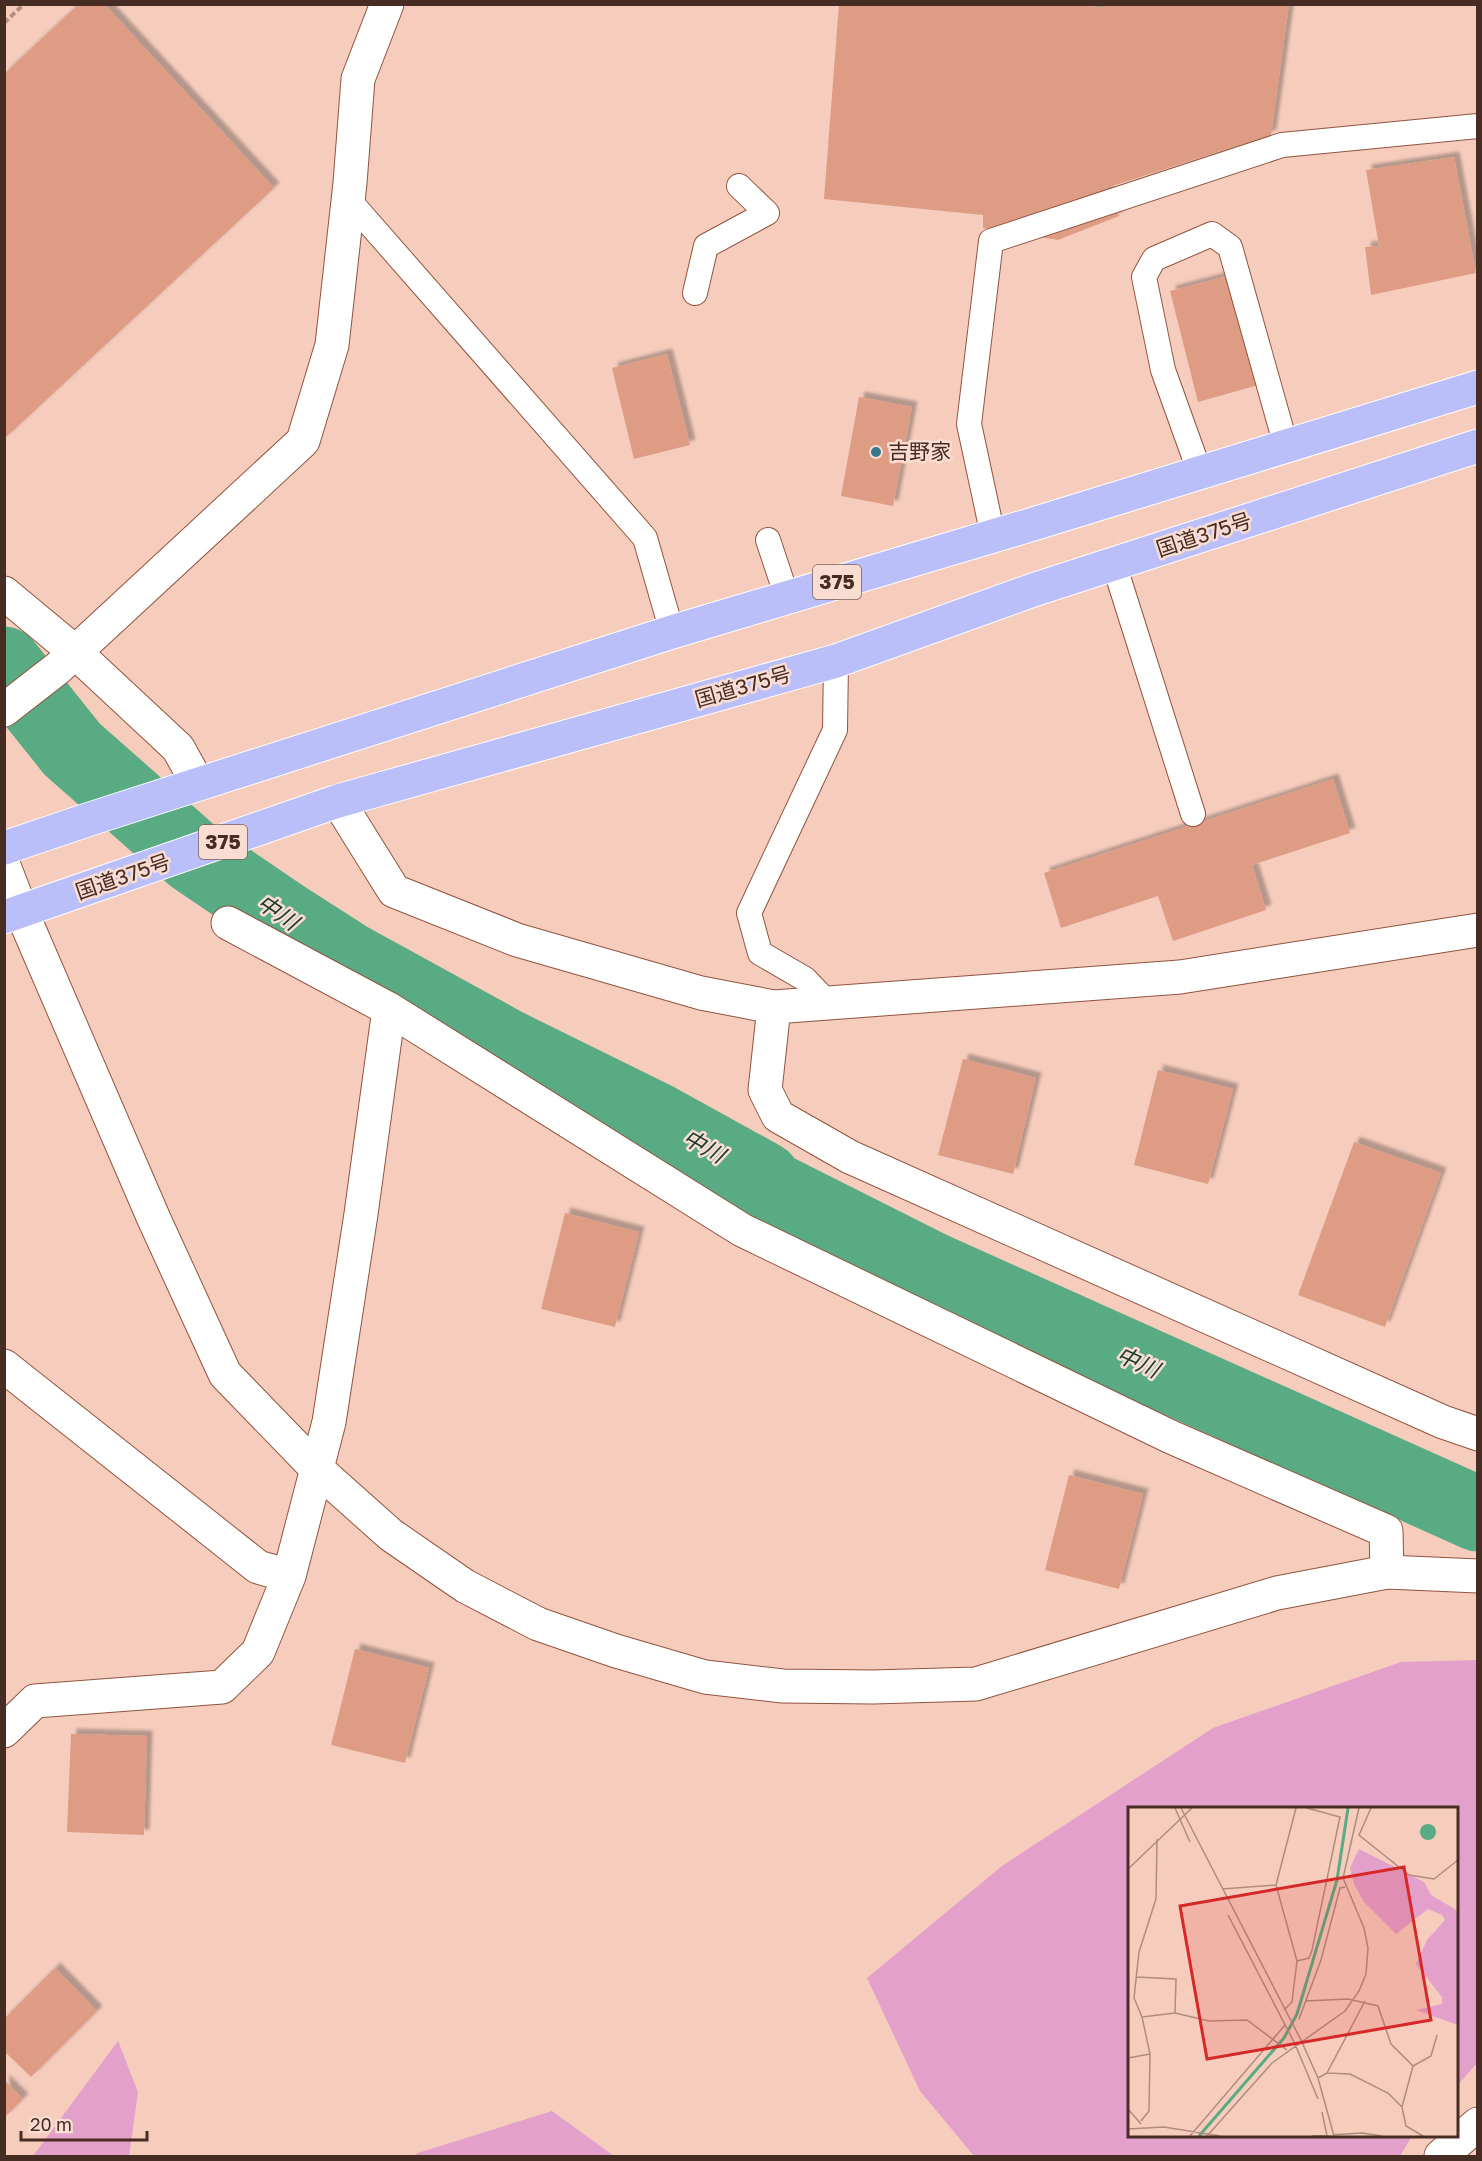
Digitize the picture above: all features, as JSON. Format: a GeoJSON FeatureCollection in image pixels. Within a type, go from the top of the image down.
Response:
{"type":"FeatureCollection","features":[{"type":"Feature","properties":{"kind":"highway","name":"375"},"geometry":{"type":"LineString","coordinates":[[4,848],[672,632],[1478,387]]}},
{"type":"Feature","properties":{"kind":"highway","name":"国道375号"},"geometry":{"type":"LineString","coordinates":[[13,915],[338,801],[836,661],[1114,564],[1478,446]]}},
{"type":"Feature","properties":{"kind":"street"},"geometry":{"type":"LineString","coordinates":[[4,710],[66,660],[303,441],[332,345],[358,79],[387,4]]}},
{"type":"Feature","properties":{"kind":"street"},"geometry":{"type":"LineString","coordinates":[[4,593],[66,660],[178,748],[198,784]]}},
{"type":"Feature","properties":{"kind":"street"},"geometry":{"type":"LineString","coordinates":[[338,801],[394,891],[518,940],[701,993],[774,1007],[1180,977],[1478,930]]}},
{"type":"Feature","properties":{"kind":"street"},"geometry":{"type":"LineString","coordinates":[[4,867],[13,915],[225,1374],[317,1469],[391,1535],[465,1586],[538,1624],[616,1651],[705,1677],[783,1686],[873,1687],[976,1684],[1277,1593],[1387,1572],[1478,1576]]}},
{"type":"Feature","properties":{"kind":"street"},"geometry":{"type":"LineString","coordinates":[[228,923],[389,1008],[742,1230],[1171,1437],[1386,1531],[1387,1572]]}},
{"type":"Feature","properties":{"kind":"street"},"geometry":{"type":"LineString","coordinates":[[774,1007],[765,1089],[778,1116],[850,1157],[1443,1422],[1478,1434]]}},
{"type":"Feature","properties":{"kind":"street"},"geometry":{"type":"LineString","coordinates":[[4,1731],[35,1701],[222,1687],[258,1652],[289,1576],[329,1422],[361,1214],[389,1008]]}},
{"type":"Feature","properties":{"kind":"street"},"geometry":{"type":"LineString","coordinates":[[4,1366],[258,1567],[289,1576]]}},
{"type":"Feature","properties":{"kind":"street"},"geometry":{"type":"LineString","coordinates":[[1441,2157],[1478,2124]]}},
{"type":"Feature","properties":{"kind":"lane"},"geometry":{"type":"LineString","coordinates":[[993,536],[969,424],[991,241],[1282,145],[1478,126]]}},
{"type":"Feature","properties":{"kind":"lane"},"geometry":{"type":"LineString","coordinates":[[695,293],[706,246],[767,213],[739,186]]}},
{"type":"Feature","properties":{"kind":"lane"},"geometry":{"type":"LineString","coordinates":[[348,199],[645,538],[672,632]]}},
{"type":"Feature","properties":{"kind":"lane"},"geometry":{"type":"LineString","coordinates":[[1200,473],[1163,370],[1144,277],[1154,259],[1212,234],[1230,247],[1286,446]]}},
{"type":"Feature","properties":{"kind":"lane"},"geometry":{"type":"LineString","coordinates":[[768,540],[787,597]]}},
{"type":"Feature","properties":{"kind":"lane"},"geometry":{"type":"LineString","coordinates":[[1114,564],[1193,814]]}},
{"type":"Feature","properties":{"kind":"lane"},"geometry":{"type":"LineString","coordinates":[[828,1003],[805,979],[760,953],[749,913],[835,730],[836,661]]}},
{"type":"Feature","properties":{"kind":"path"},"geometry":{"type":"LineString","coordinates":[[4,23],[24,4]]}},
{"type":"Feature","properties":{"kind":"shaded area"},"geometry":{"type":"Polygon","coordinates":[[[1477,1660],[1477,2063],[1458,2085],[1458,1807],[1128,1807],[1128,2137],[1411,2137],[1400,2156],[974,2156],[920,2091],[867,1978],[1002,1866],[1213,1728],[1401,1662],[1477,1660]]]}},
{"type":"Feature","properties":{"kind":"shaded area"},"geometry":{"type":"Polygon","coordinates":[[[118,2041],[138,2092],[129,2156],[33,2156],[118,2041]]]}},
{"type":"Feature","properties":{"kind":"shaded area"},"geometry":{"type":"Polygon","coordinates":[[[552,2111],[614,2156],[413,2156],[418,2153],[552,2111]]]}},
{"type":"Feature","properties":{"kind":"building"},"geometry":{"type":"Polygon","coordinates":[[[79,4],[104,4],[274,188],[4,439],[4,74],[79,4]]]}},
{"type":"Feature","properties":{"kind":"building"},"geometry":{"type":"Polygon","coordinates":[[[839,4],[1075,4],[1103,8],[1103,4],[1289,4],[1271,135],[1106,188],[1119,216],[1058,240],[983,228],[983,215],[824,199],[839,4]]]}},
{"type":"Feature","properties":{"kind":"building"},"geometry":{"type":"Polygon","coordinates":[[[1454,157],[1476,273],[1371,295],[1365,247],[1379,246],[1366,170],[1454,157]]]}},
{"type":"Feature","properties":{"kind":"building"},"geometry":{"type":"Polygon","coordinates":[[[1231,275],[1262,384],[1198,402],[1170,291],[1231,275]]]}},
{"type":"Feature","properties":{"kind":"building"},"geometry":{"type":"Polygon","coordinates":[[[667,354],[690,445],[634,459],[612,368],[667,354]]]}},
{"type":"Feature","properties":{"kind":"building","name":"吉野家"},"geometry":{"type":"Polygon","coordinates":[[[859,397],[912,407],[893,506],[841,496],[859,397]]]}},
{"type":"Feature","properties":{"kind":"building"},"geometry":{"type":"Polygon","coordinates":[[[1333,779],[1350,833],[1252,865],[1266,910],[1173,941],[1158,896],[1061,928],[1044,873],[1333,779]]]}},
{"type":"Feature","properties":{"kind":"building"},"geometry":{"type":"Polygon","coordinates":[[[963,1059],[1036,1078],[1013,1174],[938,1155],[963,1059]]]}},
{"type":"Feature","properties":{"kind":"building"},"geometry":{"type":"Polygon","coordinates":[[[1158,1070],[1233,1089],[1208,1184],[1134,1165],[1158,1070]]]}},
{"type":"Feature","properties":{"kind":"building"},"geometry":{"type":"Polygon","coordinates":[[[1354,1142],[1441,1173],[1385,1327],[1298,1295],[1354,1142]]]}},
{"type":"Feature","properties":{"kind":"building"},"geometry":{"type":"Polygon","coordinates":[[[565,1213],[639,1232],[615,1327],[541,1309],[565,1213]]]}},
{"type":"Feature","properties":{"kind":"building"},"geometry":{"type":"Polygon","coordinates":[[[1069,1475],[1143,1494],[1119,1589],[1045,1570],[1069,1475]]]}},
{"type":"Feature","properties":{"kind":"building"},"geometry":{"type":"Polygon","coordinates":[[[355,1649],[429,1668],[405,1763],[331,1745],[355,1649]]]}},
{"type":"Feature","properties":{"kind":"building"},"geometry":{"type":"Polygon","coordinates":[[[71,1734],[147,1736],[144,1835],[67,1832],[71,1734]]]}},
{"type":"Feature","properties":{"kind":"building"},"geometry":{"type":"Polygon","coordinates":[[[55,1968],[97,2011],[31,2077],[4,2051],[4,2019],[55,1968]]]}},
{"type":"Feature","properties":{"kind":"building"},"geometry":{"type":"Polygon","coordinates":[[[4,2080],[23,2099],[4,2118],[4,2080]]]}},
{"type":"Feature","properties":{"kind":"waterway","name":"中川"},"geometry":{"type":"LineString","coordinates":[[4,664],[72,749],[193,856],[348,959],[508,1047],[658,1121],[763,1179],[770,1188],[931,1269],[1478,1514]]}},
{"type":"Feature","properties":{"kind":"place","name":"吉野家"},"geometry":{"type":"Point","coordinates":[876,452]}}]}
